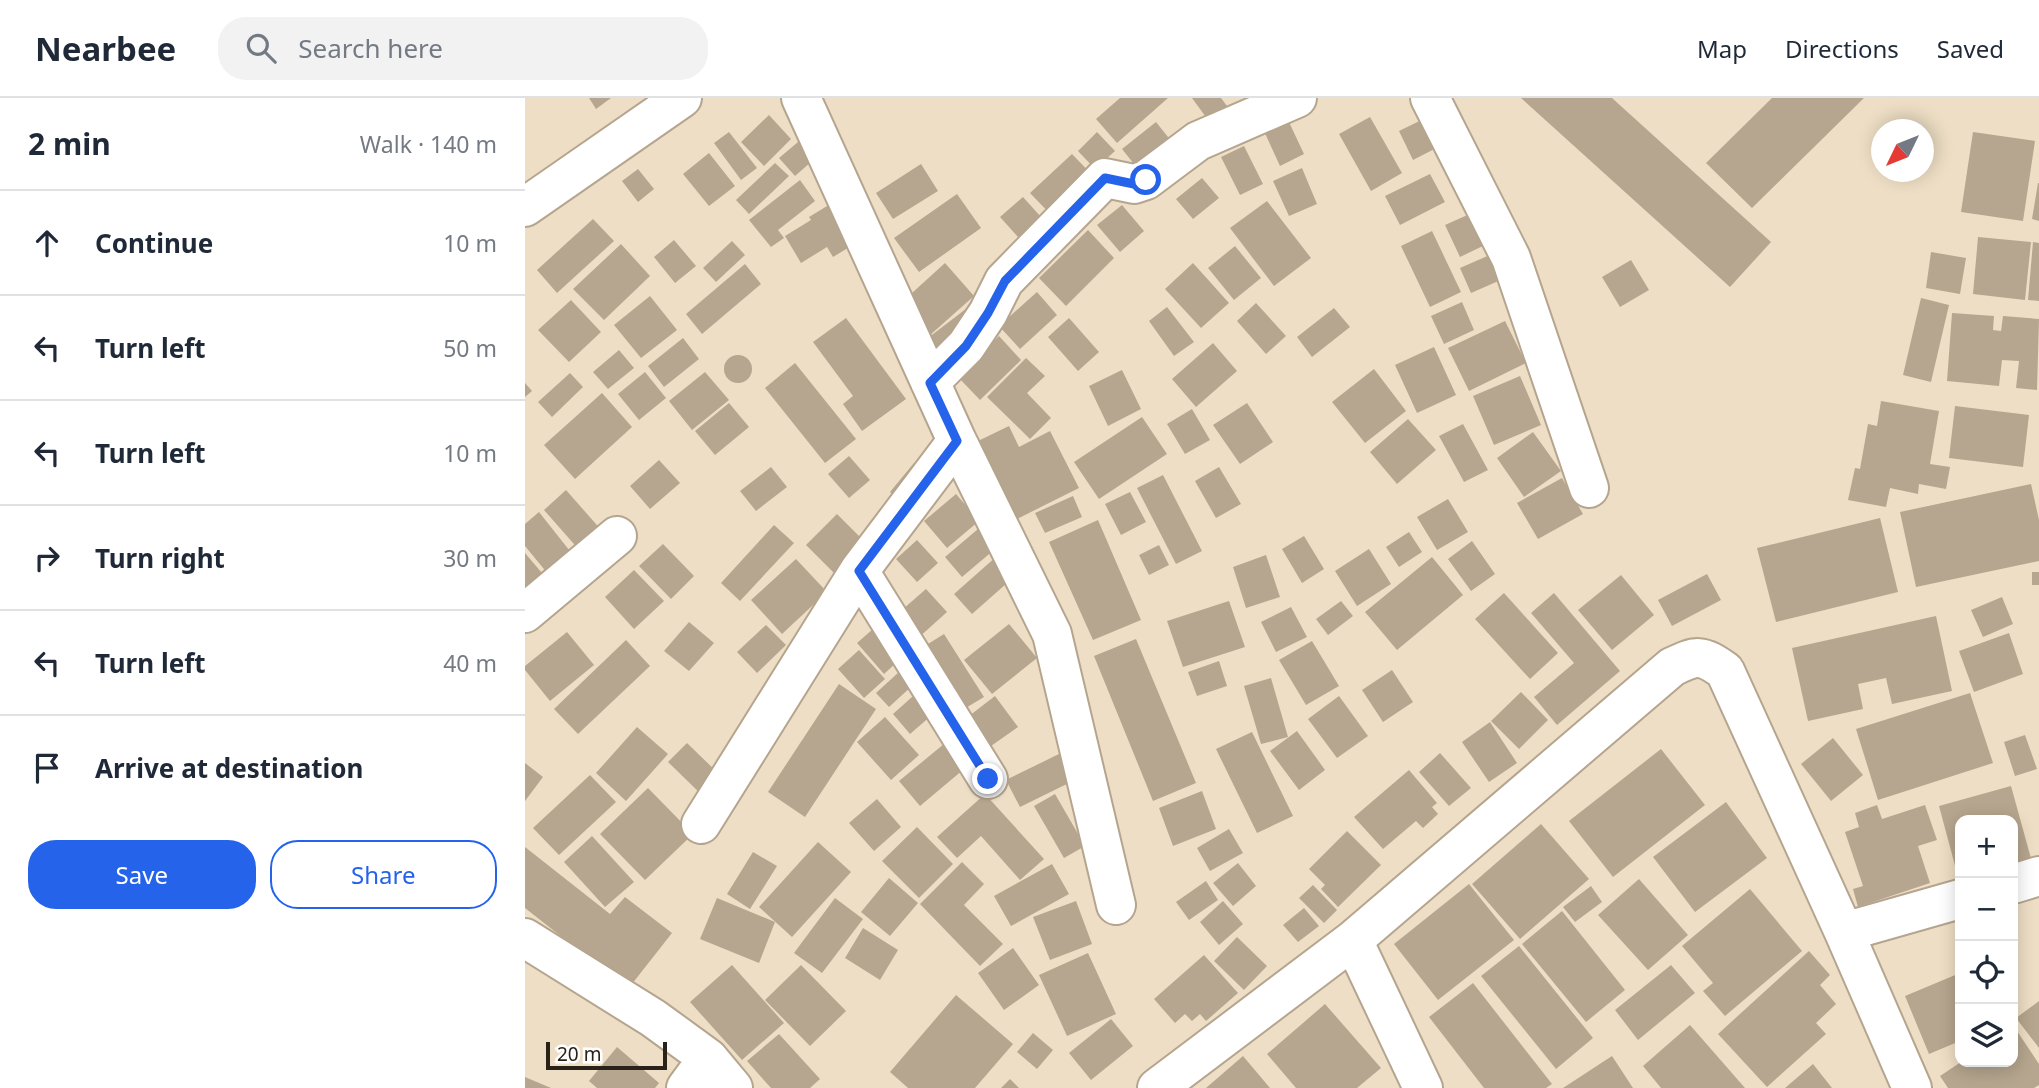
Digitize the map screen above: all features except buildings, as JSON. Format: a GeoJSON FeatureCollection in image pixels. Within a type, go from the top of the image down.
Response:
{"type":"FeatureCollection","features":[{"type":"Feature","properties":{"kind":"street"},"geometry":{"type":"LineString","coordinates":[[525,207],[682,98]]}},
{"type":"Feature","properties":{"kind":"street"},"geometry":{"type":"LineString","coordinates":[[801,98],[957,441],[1052,634],[1116,905]]}},
{"type":"Feature","properties":{"kind":"street"},"geometry":{"type":"LineString","coordinates":[[930,383],[966,346],[1005,281],[1105,178],[1134,184],[1146,180],[1198,141],[1297,98]]}},
{"type":"Feature","properties":{"kind":"street"},"geometry":{"type":"LineString","coordinates":[[1430,98],[1511,258],[1589,488]]}},
{"type":"Feature","properties":{"kind":"street"},"geometry":{"type":"LineString","coordinates":[[701,824],[859,571],[957,441]]}},
{"type":"Feature","properties":{"kind":"street"},"geometry":{"type":"LineString","coordinates":[[525,612],[617,536]]}},
{"type":"Feature","properties":{"kind":"street"},"geometry":{"type":"LineString","coordinates":[[859,571],[988,779]]}},
{"type":"Feature","properties":{"kind":"street"},"geometry":{"type":"LineString","coordinates":[[1157,1088],[1353,940],[1672,667],[1693,657],[1710,660],[1725,671],[1912,1088]]}},
{"type":"Feature","properties":{"kind":"street"},"geometry":{"type":"LineString","coordinates":[[2018,882],[2039,876]]}},
{"type":"Feature","properties":{"kind":"street"},"geometry":{"type":"LineString","coordinates":[[1844,932],[1955,900]]}},
{"type":"Feature","properties":{"kind":"street"},"geometry":{"type":"LineString","coordinates":[[525,938],[653,1018],[697,1073],[733,1088]]}},
{"type":"Feature","properties":{"kind":"street"},"geometry":{"type":"LineString","coordinates":[[1353,940],[1423,1088]]}},
{"type":"Feature","properties":{"kind":"route"},"geometry":{"type":"LineString","coordinates":[[988,779],[859,571],[957,441],[930,383],[966,346],[1005,281],[1105,178],[1134,184],[1146,180]]}}]}
